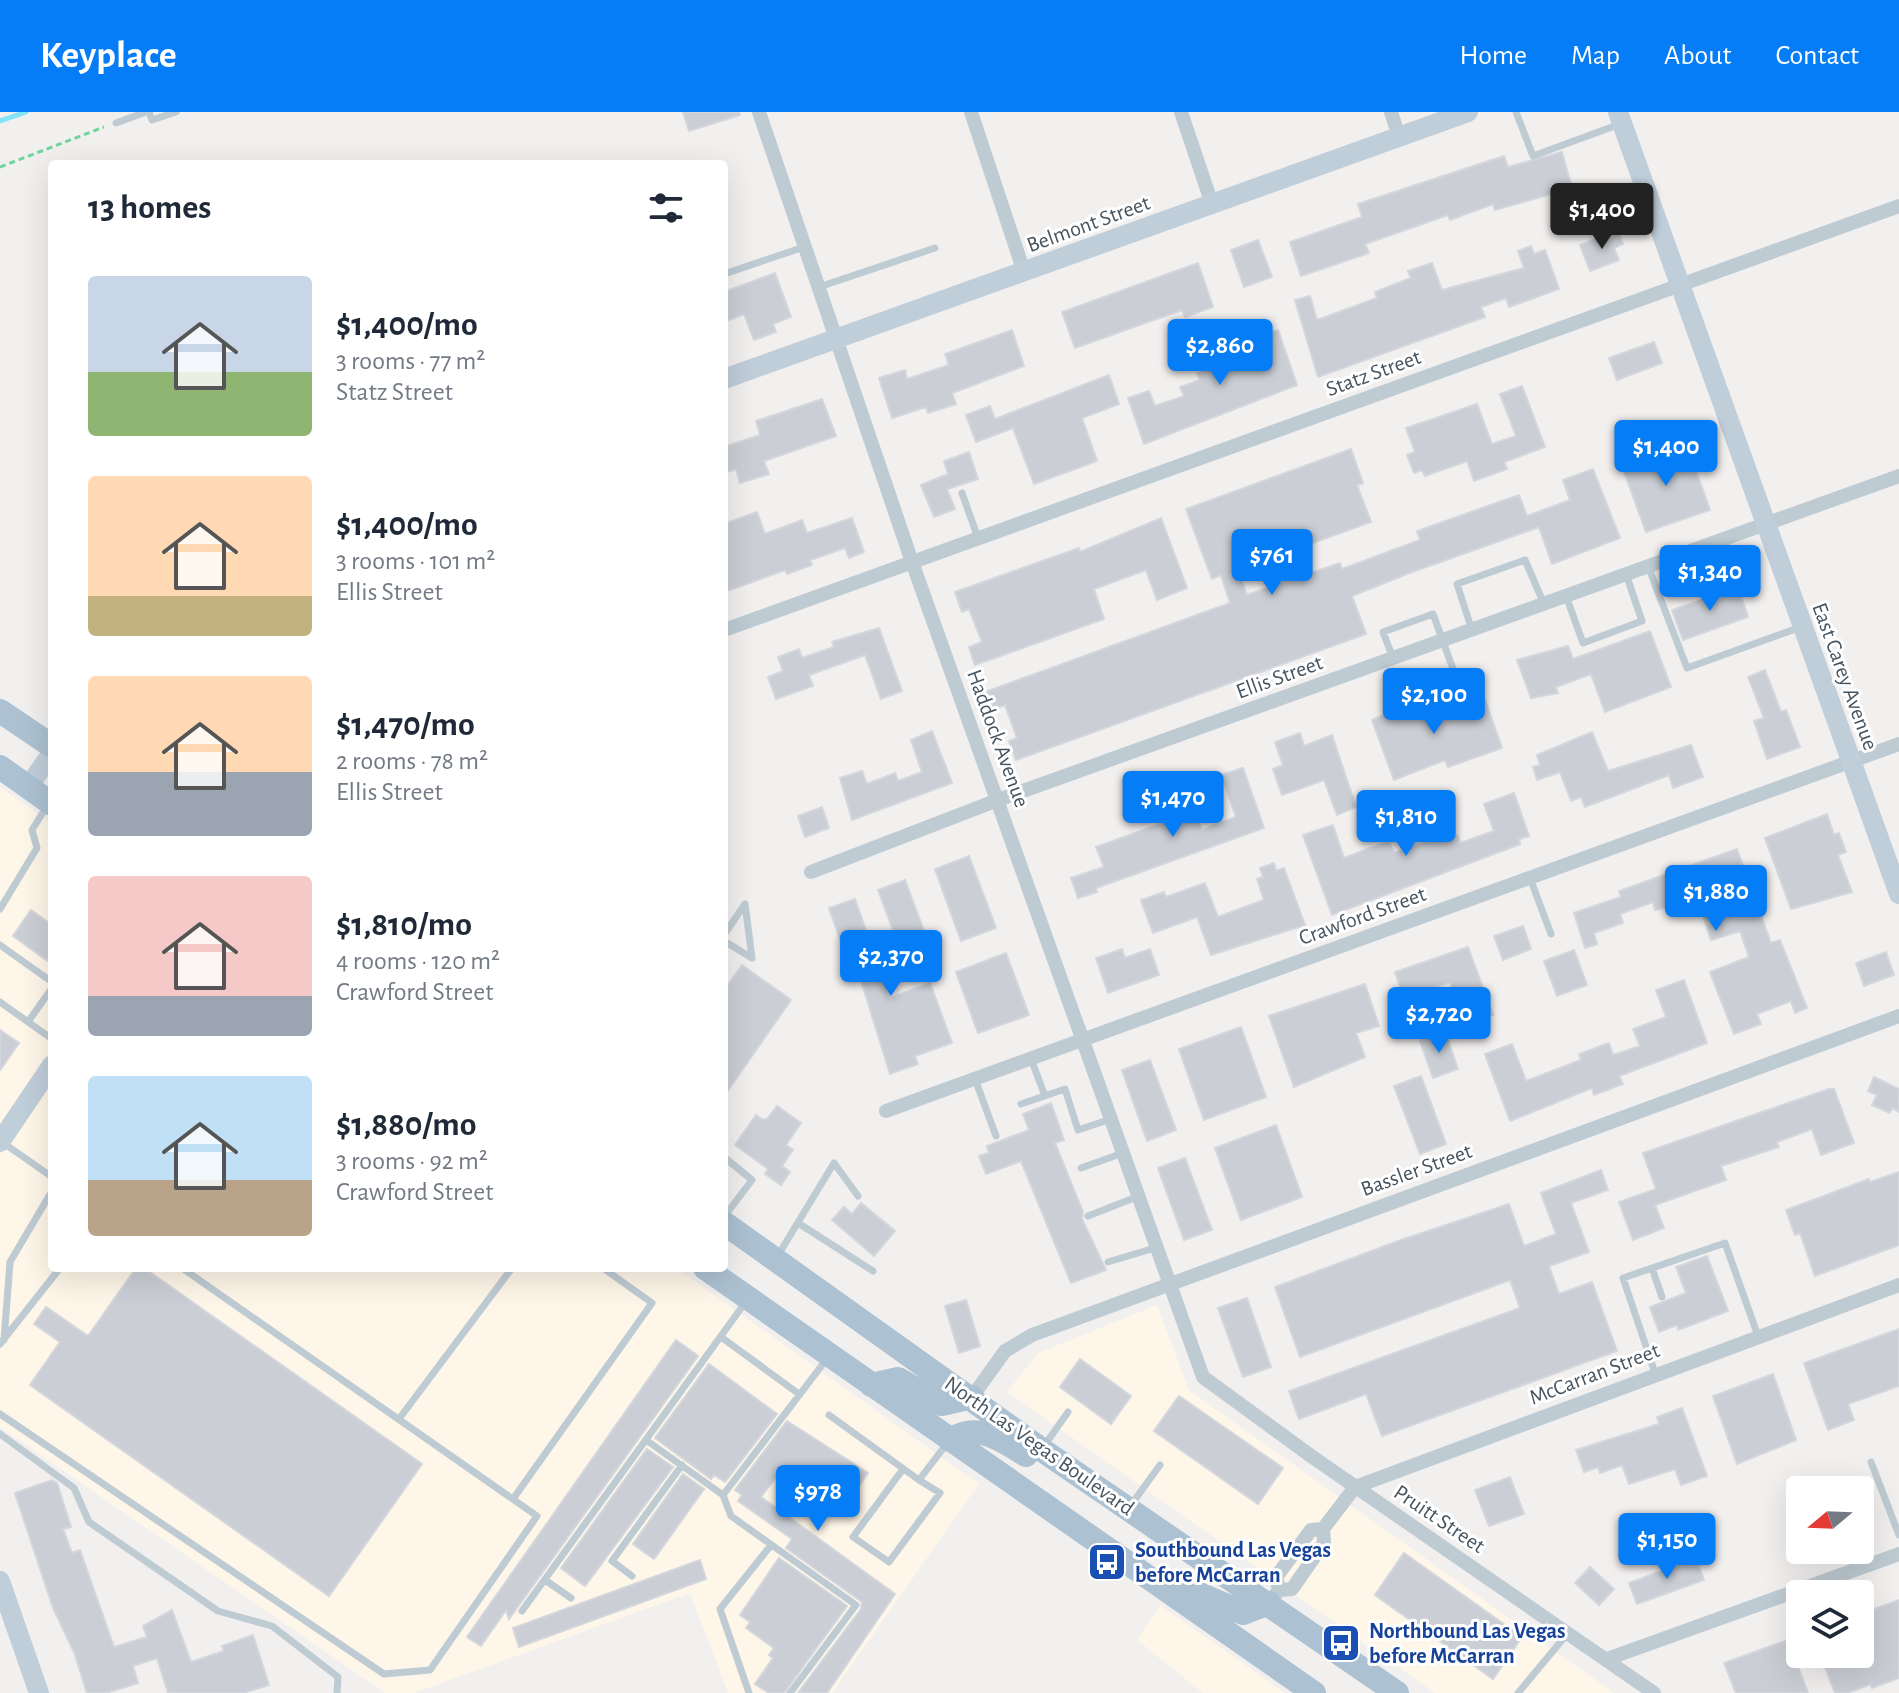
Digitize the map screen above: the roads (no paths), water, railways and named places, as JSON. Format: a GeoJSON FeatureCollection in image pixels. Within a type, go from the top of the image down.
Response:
{"type":"FeatureCollection","features":[{"type":"Feature","properties":{"kind":"main road"},"geometry":{"type":"LineString","coordinates":[[0,711],[48,743]]}},
{"type":"Feature","properties":{"kind":"main road"},"geometry":{"type":"LineString","coordinates":[[0,767],[48,801]]}},
{"type":"Feature","properties":{"kind":"main road","name":"North Las Vegas Boulevard"},"geometry":{"type":"LineString","coordinates":[[728,1226],[972,1397],[1050,1456],[1128,1508],[1274,1596],[1397,1693]]}},
{"type":"Feature","properties":{"kind":"main road"},"geometry":{"type":"LineString","coordinates":[[711,1272],[1314,1693]]}},
{"type":"Feature","properties":{"kind":"main road"},"geometry":{"type":"LineString","coordinates":[[871,1385],[898,1379],[942,1404],[972,1397]]}},
{"type":"Feature","properties":{"kind":"main road"},"geometry":{"type":"LineString","coordinates":[[950,1440],[963,1431],[977,1430],[1037,1462],[1050,1456]]}},
{"type":"Feature","properties":{"kind":"main road"},"geometry":{"type":"LineString","coordinates":[[1168,1592],[1202,1595],[1243,1613],[1274,1596]]}},
{"type":"Feature","properties":{"kind":"street","name":"Haddock Avenue"},"geometry":{"type":"LineString","coordinates":[[759,112],[912,562],[1085,1039],[1203,1377]]}},
{"type":"Feature","properties":{"kind":"street"},"geometry":{"type":"LineString","coordinates":[[971,112],[1024,272]]}},
{"type":"Feature","properties":{"kind":"street"},"geometry":{"type":"LineString","coordinates":[[1181,112],[1212,204]]}},
{"type":"Feature","properties":{"kind":"street"},"geometry":{"type":"LineString","coordinates":[[1391,112],[1399,137]]}},
{"type":"Feature","properties":{"kind":"street","name":"Belmont Street"},"geometry":{"type":"LineString","coordinates":[[728,378],[1468,112]]}},
{"type":"Feature","properties":{"kind":"street","name":"East Carey Avenue"},"geometry":{"type":"LineString","coordinates":[[1620,118],[1899,894]]}},
{"type":"Feature","properties":{"kind":"street","name":"Statz Street"},"geometry":{"type":"LineString","coordinates":[[728,629],[1899,206]]}},
{"type":"Feature","properties":{"kind":"street","name":"Ellis Street"},"geometry":{"type":"LineString","coordinates":[[811,872],[998,800],[1899,476]]}},
{"type":"Feature","properties":{"kind":"street","name":"Crawford Street"},"geometry":{"type":"LineString","coordinates":[[886,1111],[1899,744]]}},
{"type":"Feature","properties":{"kind":"street"},"geometry":{"type":"LineString","coordinates":[[28,787],[48,759]]}},
{"type":"Feature","properties":{"kind":"street","name":"Bassler Street"},"geometry":{"type":"LineString","coordinates":[[972,1397],[1005,1351],[1032,1335],[1899,1016]]}},
{"type":"Feature","properties":{"kind":"street"},"geometry":{"type":"LineString","coordinates":[[0,1141],[48,1071]]}},
{"type":"Feature","properties":{"kind":"street","name":"McCarran Street"},"geometry":{"type":"LineString","coordinates":[[1355,1487],[1655,1373],[1899,1285]]}},
{"type":"Feature","properties":{"kind":"street","name":"Pruitt Street"},"geometry":{"type":"LineString","coordinates":[[1203,1377],[1355,1487],[1654,1693]]}},
{"type":"Feature","properties":{"kind":"street"},"geometry":{"type":"LineString","coordinates":[[1274,1596],[1276,1577],[1311,1530],[1323,1529],[1355,1487]]}},
{"type":"Feature","properties":{"kind":"street"},"geometry":{"type":"LineString","coordinates":[[1607,1659],[1899,1554]]}},
{"type":"Feature","properties":{"kind":"street"},"geometry":{"type":"LineString","coordinates":[[0,1581],[6,1618],[39,1693]]}},
{"type":"Feature","properties":{"kind":"lane"},"geometry":{"type":"LineString","coordinates":[[116,123],[147,112],[152,120],[176,112]]}},
{"type":"Feature","properties":{"kind":"lane"},"geometry":{"type":"LineString","coordinates":[[1516,112],[1533,156],[1620,118]]}},
{"type":"Feature","properties":{"kind":"lane"},"geometry":{"type":"LineString","coordinates":[[728,273],[804,247]]}},
{"type":"Feature","properties":{"kind":"lane"},"geometry":{"type":"LineString","coordinates":[[817,288],[935,248]]}},
{"type":"Feature","properties":{"kind":"lane"},"geometry":{"type":"LineString","coordinates":[[962,493],[978,538]]}},
{"type":"Feature","properties":{"kind":"lane"},"geometry":{"type":"LineString","coordinates":[[1472,630],[1457,584],[1525,560],[1544,604]]}},
{"type":"Feature","properties":{"kind":"lane"},"geometry":{"type":"LineString","coordinates":[[1648,566],[1687,668],[1803,627]]}},
{"type":"Feature","properties":{"kind":"lane"},"geometry":{"type":"LineString","coordinates":[[1566,596],[1583,643],[1642,621],[1626,574]]}},
{"type":"Feature","properties":{"kind":"lane"},"geometry":{"type":"LineString","coordinates":[[1393,658],[1383,632],[1433,614],[1461,691]]}},
{"type":"Feature","properties":{"kind":"lane"},"geometry":{"type":"LineString","coordinates":[[0,909],[37,848],[32,830],[48,807]]}},
{"type":"Feature","properties":{"kind":"lane"},"geometry":{"type":"LineString","coordinates":[[1530,878],[1551,934]]}},
{"type":"Feature","properties":{"kind":"lane"},"geometry":{"type":"LineString","coordinates":[[728,932],[745,904],[752,958],[728,941]]}},
{"type":"Feature","properties":{"kind":"lane"},"geometry":{"type":"LineString","coordinates":[[0,945],[48,979]]}},
{"type":"Feature","properties":{"kind":"lane"},"geometry":{"type":"LineString","coordinates":[[28,1022],[48,994]]}},
{"type":"Feature","properties":{"kind":"lane"},"geometry":{"type":"LineString","coordinates":[[0,1002],[48,1036]]}},
{"type":"Feature","properties":{"kind":"lane"},"geometry":{"type":"LineString","coordinates":[[1031,1059],[1045,1096]]}},
{"type":"Feature","properties":{"kind":"lane"},"geometry":{"type":"LineString","coordinates":[[975,1079],[996,1136]]}},
{"type":"Feature","properties":{"kind":"lane"},"geometry":{"type":"LineString","coordinates":[[1021,1104],[1065,1089],[1078,1130],[1113,1118]]}},
{"type":"Feature","properties":{"kind":"lane"},"geometry":{"type":"LineString","coordinates":[[0,1141],[48,1172]]}},
{"type":"Feature","properties":{"kind":"lane"},"geometry":{"type":"LineString","coordinates":[[1081,1168],[1125,1152]]}},
{"type":"Feature","properties":{"kind":"lane"},"geometry":{"type":"LineString","coordinates":[[728,1160],[752,1180],[728,1212]]}},
{"type":"Feature","properties":{"kind":"lane"},"geometry":{"type":"LineString","coordinates":[[776,1259],[834,1163],[858,1196]]}},
{"type":"Feature","properties":{"kind":"lane"},"geometry":{"type":"LineString","coordinates":[[1088,1216],[1141,1196]]}},
{"type":"Feature","properties":{"kind":"lane"},"geometry":{"type":"LineString","coordinates":[[2,1342],[10,1262],[48,1198]]}},
{"type":"Feature","properties":{"kind":"lane"},"geometry":{"type":"LineString","coordinates":[[798,1223],[873,1271]]}},
{"type":"Feature","properties":{"kind":"lane"},"geometry":{"type":"LineString","coordinates":[[1655,1373],[1623,1278],[1725,1243],[1758,1336]]}},
{"type":"Feature","properties":{"kind":"lane"},"geometry":{"type":"LineString","coordinates":[[1108,1262],[1158,1247]]}},
{"type":"Feature","properties":{"kind":"lane"},"geometry":{"type":"LineString","coordinates":[[1652,1268],[1662,1297]]}},
{"type":"Feature","properties":{"kind":"lane"},"geometry":{"type":"LineString","coordinates":[[2,1342],[57,1272]]}},
{"type":"Feature","properties":{"kind":"lane"},"geometry":{"type":"LineString","coordinates":[[0,1414],[384,1674],[430,1670],[537,1516],[188,1272]]}},
{"type":"Feature","properties":{"kind":"lane"},"geometry":{"type":"LineString","coordinates":[[399,1419],[509,1272]]}},
{"type":"Feature","properties":{"kind":"lane"},"geometry":{"type":"LineString","coordinates":[[513,1499],[652,1303],[609,1272]]}},
{"type":"Feature","properties":{"kind":"lane"},"geometry":{"type":"LineString","coordinates":[[522,1611],[748,1298]]}},
{"type":"Feature","properties":{"kind":"lane"},"geometry":{"type":"LineString","coordinates":[[721,1337],[799,1394]]}},
{"type":"Feature","properties":{"kind":"lane"},"geometry":{"type":"LineString","coordinates":[[723,1495],[829,1355]]}},
{"type":"Feature","properties":{"kind":"lane"},"geometry":{"type":"LineString","coordinates":[[1050,1456],[1068,1412]]}},
{"type":"Feature","properties":{"kind":"lane"},"geometry":{"type":"LineString","coordinates":[[829,1415],[940,1493],[889,1562],[853,1537],[903,1469]]}},
{"type":"Feature","properties":{"kind":"lane"},"geometry":{"type":"LineString","coordinates":[[0,1434],[74,1488],[89,1522],[218,1611],[272,1626],[338,1677],[337,1693]]}},
{"type":"Feature","properties":{"kind":"lane"},"geometry":{"type":"LineString","coordinates":[[646,1440],[723,1495],[731,1516],[856,1605],[790,1693]]}},
{"type":"Feature","properties":{"kind":"lane"},"geometry":{"type":"LineString","coordinates":[[919,1480],[950,1440]]}},
{"type":"Feature","properties":{"kind":"lane"},"geometry":{"type":"LineString","coordinates":[[1871,1462],[1897,1522],[1899,1535]]}},
{"type":"Feature","properties":{"kind":"lane"},"geometry":{"type":"LineString","coordinates":[[632,1576],[612,1561],[682,1465]]}},
{"type":"Feature","properties":{"kind":"lane"},"geometry":{"type":"LineString","coordinates":[[1128,1508],[1160,1465]]}},
{"type":"Feature","properties":{"kind":"lane"},"geometry":{"type":"LineString","coordinates":[[749,1693],[720,1609],[771,1545]]}},
{"type":"Feature","properties":{"kind":"lane"},"geometry":{"type":"LineString","coordinates":[[545,1580],[571,1598]]}},
{"type":"Feature","properties":{"kind":"lane"},"geometry":{"type":"LineString","coordinates":[[1518,1693],[1568,1632]]}},
{"type":"Feature","properties":{"kind":"waterway"},"geometry":{"type":"LineString","coordinates":[[0,121],[26,112]]}},
{"type":"Feature","properties":{"kind":"place","name":"Southbound Las Vegas before McCarran"},"geometry":{"type":"Point","coordinates":[1107,1562]}},
{"type":"Feature","properties":{"kind":"place","name":"Northbound Las Vegas before McCarran"},"geometry":{"type":"Point","coordinates":[1341,1643]}}]}
